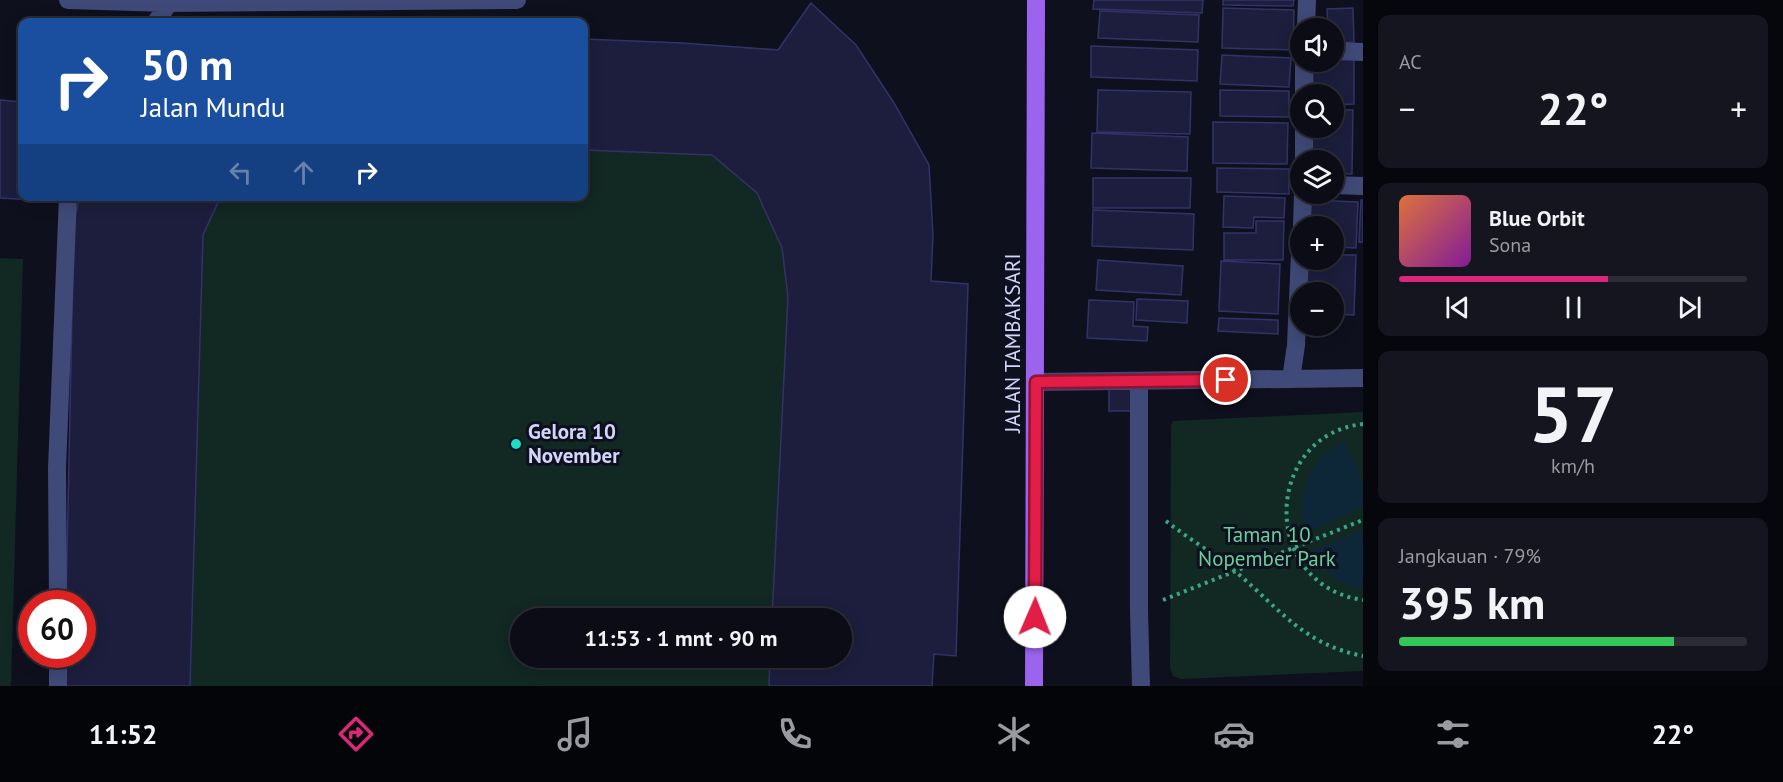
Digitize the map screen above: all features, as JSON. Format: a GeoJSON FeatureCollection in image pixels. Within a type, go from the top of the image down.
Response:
{"type":"FeatureCollection","features":[{"type":"Feature","properties":{"kind":"main road","name":"JALAN TAMBAKSARI"},"geometry":{"type":"LineString","coordinates":[[1034,686],[1036,0]]}},
{"type":"Feature","properties":{"kind":"street"},"geometry":{"type":"LineString","coordinates":[[68,0],[169,3],[517,0]]}},
{"type":"Feature","properties":{"kind":"street"},"geometry":{"type":"LineString","coordinates":[[1306,18],[1307,0]]}},
{"type":"Feature","properties":{"kind":"street"},"geometry":{"type":"LineString","coordinates":[[159,18],[169,3]]}},
{"type":"Feature","properties":{"kind":"street"},"geometry":{"type":"LineString","coordinates":[[1344,51],[1363,52]]}},
{"type":"Feature","properties":{"kind":"street"},"geometry":{"type":"LineString","coordinates":[[1344,185],[1363,186]]}},
{"type":"Feature","properties":{"kind":"street"},"geometry":{"type":"LineString","coordinates":[[58,590],[57,468],[68,201]]}},
{"type":"Feature","properties":{"kind":"street"},"geometry":{"type":"LineString","coordinates":[[1291,379],[1296,345],[1299,270]]}},
{"type":"Feature","properties":{"kind":"street"},"geometry":{"type":"LineString","coordinates":[[1036,382],[1363,378]]}},
{"type":"Feature","properties":{"kind":"street"},"geometry":{"type":"LineString","coordinates":[[1140,381],[1141,686]]}},
{"type":"Feature","properties":{"kind":"street"},"geometry":{"type":"LineString","coordinates":[[58,668],[58,686]]}},
{"type":"Feature","properties":{"kind":"path"},"geometry":{"type":"LineString","coordinates":[[1363,424],[1342,429],[1328,436],[1304,458],[1289,486],[1286,509],[1288,533],[1293,549],[1311,575],[1337,593],[1363,600]]}},
{"type":"Feature","properties":{"kind":"path"},"geometry":{"type":"LineString","coordinates":[[1162,517],[1236,572],[1301,631],[1338,650],[1363,656]]}},
{"type":"Feature","properties":{"kind":"path"},"geometry":{"type":"LineString","coordinates":[[1161,601],[1363,520]]}},
{"type":"Feature","properties":{"kind":"green space","name":"Gelora 10 November"},"geometry":{"type":"Polygon","coordinates":[[[811,3],[856,45],[894,103],[929,165],[933,235],[931,281],[968,284],[956,656],[934,654],[932,686],[65,686],[75,668],[96,668],[96,590],[66,590],[74,220],[79,201],[588,201],[588,39],[778,49],[811,3]]]}},
{"type":"Feature","properties":{"kind":"green space"},"geometry":{"type":"Polygon","coordinates":[[[0,258],[23,259],[11,686],[0,686],[0,258]]]}},
{"type":"Feature","properties":{"kind":"green space","name":"Taman 10 Nopember Park"},"geometry":{"type":"Polygon","coordinates":[[[1363,412],[1363,671],[1181,679],[1173,676],[1170,668],[1171,426],[1173,421],[1363,412]]]}},
{"type":"Feature","properties":{"kind":"water"},"geometry":{"type":"Polygon","coordinates":[[[1345,441],[1363,483],[1363,507],[1305,533],[1302,505],[1308,479],[1322,457],[1345,441]]]}},
{"type":"Feature","properties":{"kind":"water"},"geometry":{"type":"Polygon","coordinates":[[[1363,530],[1363,589],[1333,576],[1311,551],[1363,530]]]}},
{"type":"Feature","properties":{"kind":"building"},"geometry":{"type":"Polygon","coordinates":[[[1094,0],[1203,0],[1202,13],[1093,9],[1094,0]]]}},
{"type":"Feature","properties":{"kind":"building"},"geometry":{"type":"Polygon","coordinates":[[[1223,0],[1294,0],[1293,6],[1223,5],[1223,0]]]}},
{"type":"Feature","properties":{"kind":"building"},"geometry":{"type":"Polygon","coordinates":[[[811,3],[856,45],[894,103],[929,165],[933,235],[931,281],[968,284],[956,656],[934,654],[932,686],[769,686],[770,668],[852,668],[852,608],[772,608],[788,297],[782,248],[757,193],[712,155],[588,150],[588,39],[778,50],[811,3]]]}},
{"type":"Feature","properties":{"kind":"building"},"geometry":{"type":"Polygon","coordinates":[[[1223,8],[1294,10],[1294,18],[1290,18],[1290,50],[1222,48],[1223,8]]]}},
{"type":"Feature","properties":{"kind":"building"},"geometry":{"type":"Polygon","coordinates":[[[1353,8],[1354,42],[1344,42],[1344,18],[1327,18],[1327,9],[1353,8]]]}},
{"type":"Feature","properties":{"kind":"building"},"geometry":{"type":"Polygon","coordinates":[[[1100,11],[1199,15],[1198,42],[1098,38],[1100,11]]]}},
{"type":"Feature","properties":{"kind":"building"},"geometry":{"type":"Polygon","coordinates":[[[1091,46],[1198,50],[1197,81],[1091,77],[1091,46]]]}},
{"type":"Feature","properties":{"kind":"building"},"geometry":{"type":"Polygon","coordinates":[[[1222,55],[1290,58],[1289,87],[1220,84],[1222,55]]]}},
{"type":"Feature","properties":{"kind":"building"},"geometry":{"type":"Polygon","coordinates":[[[1344,58],[1354,58],[1354,104],[1344,104],[1344,84],[1313,84],[1313,72],[1344,72],[1344,58]]]}},
{"type":"Feature","properties":{"kind":"building"},"geometry":{"type":"Polygon","coordinates":[[[1098,90],[1191,92],[1190,134],[1097,132],[1098,90]]]}},
{"type":"Feature","properties":{"kind":"building"},"geometry":{"type":"Polygon","coordinates":[[[1220,90],[1289,91],[1289,117],[1220,116],[1220,90]]]}},
{"type":"Feature","properties":{"kind":"building"},"geometry":{"type":"Polygon","coordinates":[[[0,100],[18,102],[18,199],[0,198],[0,100]]]}},
{"type":"Feature","properties":{"kind":"building"},"geometry":{"type":"Polygon","coordinates":[[[1344,110],[1353,110],[1352,174],[1344,174],[1344,150],[1311,150],[1312,138],[1344,138],[1344,110]]]}},
{"type":"Feature","properties":{"kind":"building"},"geometry":{"type":"Polygon","coordinates":[[[1213,122],[1288,123],[1287,164],[1213,163],[1213,122]]]}},
{"type":"Feature","properties":{"kind":"building"},"geometry":{"type":"Polygon","coordinates":[[[1092,133],[1188,137],[1187,171],[1091,168],[1092,133]]]}},
{"type":"Feature","properties":{"kind":"building"},"geometry":{"type":"Polygon","coordinates":[[[1217,168],[1289,169],[1289,194],[1217,192],[1217,168]]]}},
{"type":"Feature","properties":{"kind":"building"},"geometry":{"type":"Polygon","coordinates":[[[1093,178],[1191,178],[1190,208],[1093,208],[1093,178]]]}},
{"type":"Feature","properties":{"kind":"building"},"geometry":{"type":"Polygon","coordinates":[[[1224,196],[1285,198],[1284,218],[1254,217],[1253,228],[1223,227],[1224,196]]]}},
{"type":"Feature","properties":{"kind":"building"},"geometry":{"type":"Polygon","coordinates":[[[1361,200],[1363,200],[1363,242],[1359,242],[1361,200]]]}},
{"type":"Feature","properties":{"kind":"building"},"geometry":{"type":"Polygon","coordinates":[[[79,201],[219,201],[203,235],[190,686],[65,686],[65,668],[96,668],[96,590],[66,590],[74,220],[79,201]]]}},
{"type":"Feature","properties":{"kind":"building"},"geometry":{"type":"Polygon","coordinates":[[[1358,202],[1356,248],[1344,247],[1344,216],[1308,216],[1309,204],[1358,202]]]}},
{"type":"Feature","properties":{"kind":"building"},"geometry":{"type":"Polygon","coordinates":[[[1093,210],[1194,214],[1193,250],[1092,246],[1093,210]]]}},
{"type":"Feature","properties":{"kind":"building"},"geometry":{"type":"Polygon","coordinates":[[[1256,221],[1284,221],[1283,260],[1224,260],[1224,233],[1256,233],[1256,221]]]}},
{"type":"Feature","properties":{"kind":"building"},"geometry":{"type":"Polygon","coordinates":[[[1344,255],[1356,255],[1354,315],[1344,314],[1344,282],[1307,282],[1308,270],[1344,270],[1344,255]]]}},
{"type":"Feature","properties":{"kind":"building"},"geometry":{"type":"Polygon","coordinates":[[[1098,260],[1183,266],[1181,295],[1096,290],[1098,260]]]}},
{"type":"Feature","properties":{"kind":"building"},"geometry":{"type":"Polygon","coordinates":[[[1221,261],[1280,264],[1278,314],[1219,311],[1221,261]]]}},
{"type":"Feature","properties":{"kind":"building"},"geometry":{"type":"Polygon","coordinates":[[[1137,299],[1188,301],[1187,323],[1136,320],[1137,299]]]}},
{"type":"Feature","properties":{"kind":"building"},"geometry":{"type":"Polygon","coordinates":[[[1089,300],[1134,302],[1133,326],[1148,327],[1147,341],[1087,338],[1089,300]]]}},
{"type":"Feature","properties":{"kind":"building"},"geometry":{"type":"Polygon","coordinates":[[[1219,318],[1278,320],[1278,334],[1218,331],[1219,318]]]}},
{"type":"Feature","properties":{"kind":"building"},"geometry":{"type":"Polygon","coordinates":[[[1132,387],[1132,411],[1109,411],[1109,388],[1132,387]]]}},
{"type":"Feature","properties":{"kind":"place","name":"Gelora 10 November"},"geometry":{"type":"Point","coordinates":[516,444]}},
{"type":"Feature","properties":{"kind":"route"},"geometry":{"type":"LineString","coordinates":[[1035,617],[1036,382],[1226,380]]}}]}
